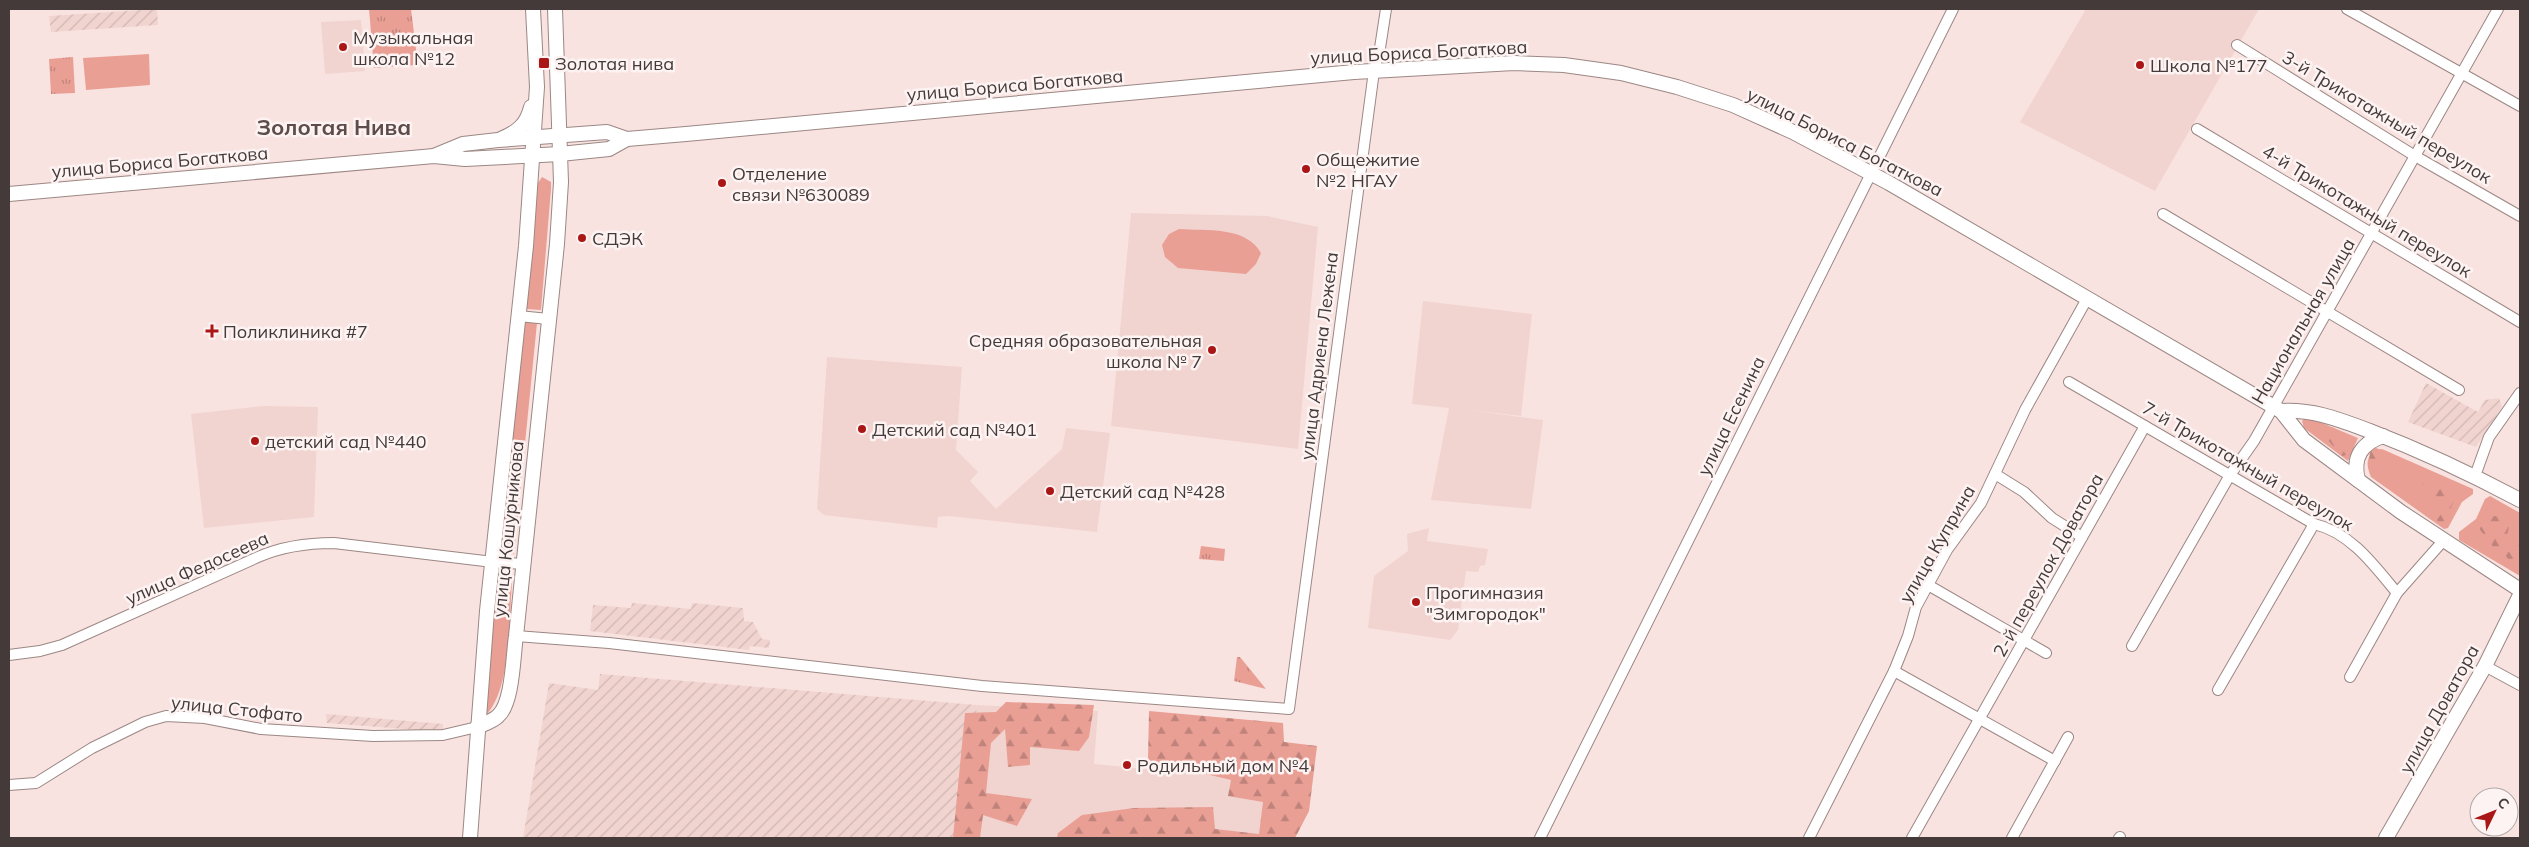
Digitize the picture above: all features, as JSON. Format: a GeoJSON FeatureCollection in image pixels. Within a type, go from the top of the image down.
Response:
{"type":"FeatureCollection","features":[{"type":"Feature","properties":{"kind":"main road","name":"улица Кошурникова"},"geometry":{"type":"LineString","coordinates":[[470,838],[478,727],[519,316],[533,139],[537,80],[533,9]]}},
{"type":"Feature","properties":{"kind":"main road","name":"улица Кошурникова"},"geometry":{"type":"LineString","coordinates":[[478,727],[499,715],[505,706],[509,694],[516,636],[522,564],[557,244],[560,137],[555,9]]}},
{"type":"Feature","properties":{"kind":"main road","name":"улица Бориса Богаткова"},"geometry":{"type":"LineString","coordinates":[[9,194],[434,156],[466,159],[560,154],[609,148],[627,139],[1374,71],[1514,63],[1564,65],[1621,72],[1733,105],[1792,132],[1870,172],[2088,297],[2277,409],[2304,440],[2443,541],[2520,590]]}},
{"type":"Feature","properties":{"kind":"main road"},"geometry":{"type":"LineString","coordinates":[[498,140],[516,131],[527,121],[537,80]]}},
{"type":"Feature","properties":{"kind":"main road","name":"улица Бориса Богаткова"},"geometry":{"type":"LineString","coordinates":[[434,156],[463,144],[498,140],[560,137],[606,132],[627,139]]}},
{"type":"Feature","properties":{"kind":"main road"},"geometry":{"type":"LineString","coordinates":[[2277,409],[2323,414],[2383,436],[2475,476],[2520,500]]}},
{"type":"Feature","properties":{"kind":"main road"},"geometry":{"type":"LineString","coordinates":[[2358,480],[2355,469],[2361,448],[2370,441],[2383,436]]}},
{"type":"Feature","properties":{"kind":"main road","name":"улица Доватора"},"geometry":{"type":"LineString","coordinates":[[2386,838],[2485,666],[2520,596]]}},
{"type":"Feature","properties":{"kind":"street","name":"улица Адриена Лежена"},"geometry":{"type":"LineString","coordinates":[[516,636],[609,643],[982,686],[1289,708],[1374,71],[1380,48],[1386,9]]}},
{"type":"Feature","properties":{"kind":"street","name":"улица Есенина"},"geometry":{"type":"LineString","coordinates":[[1540,838],[1870,172],[1953,9]]}},
{"type":"Feature","properties":{"kind":"street"},"geometry":{"type":"LineString","coordinates":[[2347,9],[2520,106]]}},
{"type":"Feature","properties":{"kind":"street","name":"Национальная улица"},"geometry":{"type":"LineString","coordinates":[[2132,646],[2230,475],[2277,409],[2326,311],[2498,9]]}},
{"type":"Feature","properties":{"kind":"street","name":"3-й Трикотажный переулок"},"geometry":{"type":"LineString","coordinates":[[2237,45],[2415,156],[2520,216]]}},
{"type":"Feature","properties":{"kind":"street","name":"4-й Трикотажный переулок"},"geometry":{"type":"LineString","coordinates":[[2197,129],[2520,322]]}},
{"type":"Feature","properties":{"kind":"street"},"geometry":{"type":"LineString","coordinates":[[2162,214],[2459,390]]}},
{"type":"Feature","properties":{"kind":"street","name":"улица Куприна"},"geometry":{"type":"LineString","coordinates":[[1809,838],[1819,823],[1894,671],[1908,636],[1916,607],[1948,550],[1981,503],[2025,410],[2088,297]]}},
{"type":"Feature","properties":{"kind":"street"},"geometry":{"type":"LineString","coordinates":[[519,316],[548,319]]}},
{"type":"Feature","properties":{"kind":"street","name":"7-й Трикотажный переулок"},"geometry":{"type":"LineString","coordinates":[[2069,382],[2314,524],[2331,528],[2368,557],[2397,593]]}},
{"type":"Feature","properties":{"kind":"street"},"geometry":{"type":"LineString","coordinates":[[2475,476],[2489,438],[2520,393]]}},
{"type":"Feature","properties":{"kind":"street","name":"2-й переулок Доватора"},"geometry":{"type":"LineString","coordinates":[[1912,838],[2145,426]]}},
{"type":"Feature","properties":{"kind":"street"},"geometry":{"type":"LineString","coordinates":[[1995,474],[2024,492],[2052,518],[2082,537]]}},
{"type":"Feature","properties":{"kind":"street"},"geometry":{"type":"LineString","coordinates":[[2218,690],[2314,524]]}},
{"type":"Feature","properties":{"kind":"street"},"geometry":{"type":"LineString","coordinates":[[2350,677],[2397,593],[2443,541]]}},
{"type":"Feature","properties":{"kind":"street","name":"улица Федосеева"},"geometry":{"type":"LineString","coordinates":[[9,654],[40,652],[62,645],[258,557],[288,546],[309,543],[334,543],[522,564]]}},
{"type":"Feature","properties":{"kind":"street"},"geometry":{"type":"LineString","coordinates":[[1928,585],[2046,653]]}},
{"type":"Feature","properties":{"kind":"street"},"geometry":{"type":"LineString","coordinates":[[2485,666],[2520,685]]}},
{"type":"Feature","properties":{"kind":"street"},"geometry":{"type":"LineString","coordinates":[[1894,671],[2055,761]]}},
{"type":"Feature","properties":{"kind":"street","name":"улица Стофато"},"geometry":{"type":"LineString","coordinates":[[9,785],[36,783],[92,748],[145,722],[166,716],[205,718],[261,729],[373,736],[443,735],[478,727]]}},
{"type":"Feature","properties":{"kind":"street"},"geometry":{"type":"LineString","coordinates":[[2012,838],[2068,737]]}},
{"type":"Feature","properties":{"kind":"shaded area"},"geometry":{"type":"Polygon","coordinates":[[[157,9],[158,25],[51,32],[49,16],[157,9]]]}},
{"type":"Feature","properties":{"kind":"shaded area","name":"Школа №177"},"geometry":{"type":"Polygon","coordinates":[[[2086,9],[2259,9],[2155,191],[2020,122],[2086,9]]]}},
{"type":"Feature","properties":{"kind":"shaded area","name":"Музыкальная школа №12"},"geometry":{"type":"Polygon","coordinates":[[[361,20],[365,71],[325,74],[321,22],[361,20]]]}},
{"type":"Feature","properties":{"kind":"shaded area","name":"Средняя образовательная школа № 7"},"geometry":{"type":"Polygon","coordinates":[[[1131,213],[1267,216],[1318,227],[1298,449],[1111,426],[1131,213]]]}},
{"type":"Feature","properties":{"kind":"shaded area"},"geometry":{"type":"Polygon","coordinates":[[[1423,301],[1532,314],[1521,416],[1470,410],[1543,420],[1531,509],[1431,500],[1449,408],[1412,404],[1423,301]]]}},
{"type":"Feature","properties":{"kind":"shaded area"},"geometry":{"type":"Polygon","coordinates":[[[827,357],[962,367],[956,450],[978,472],[970,481],[996,509],[1062,449],[1066,428],[1110,433],[1097,532],[949,516],[938,517],[937,528],[824,515],[817,509],[827,357]]]}},
{"type":"Feature","properties":{"kind":"shaded area"},"geometry":{"type":"Polygon","coordinates":[[[2426,383],[2478,412],[2485,400],[2499,398],[2502,407],[2476,447],[2408,422],[2426,383]]]}},
{"type":"Feature","properties":{"kind":"shaded area","name":"детский сад №440"},"geometry":{"type":"Polygon","coordinates":[[[262,406],[318,407],[314,517],[204,528],[191,414],[262,406]]]}},
{"type":"Feature","properties":{"kind":"shaded area","name":"Прогимназия \"Зимгородок\""},"geometry":{"type":"Polygon","coordinates":[[[1429,528],[1427,541],[1488,549],[1485,565],[1480,566],[1478,572],[1466,571],[1458,630],[1450,640],[1368,628],[1374,576],[1408,551],[1407,534],[1429,528]]]}},
{"type":"Feature","properties":{"kind":"shaded area"},"geometry":{"type":"Polygon","coordinates":[[[632,603],[691,609],[692,603],[743,608],[744,621],[753,622],[762,639],[770,640],[769,648],[750,646],[749,650],[590,631],[593,605],[631,608],[632,603]]]}},
{"type":"Feature","properties":{"kind":"shaded area"},"geometry":{"type":"Polygon","coordinates":[[[600,674],[977,705],[968,838],[523,838],[549,683],[598,690],[600,674]]]}},
{"type":"Feature","properties":{"kind":"shaded area"},"geometry":{"type":"Polygon","coordinates":[[[977,705],[1098,711],[1094,764],[1179,772],[1182,730],[1317,746],[1309,811],[1295,838],[968,838],[977,705]]]}},
{"type":"Feature","properties":{"kind":"shaded area"},"geometry":{"type":"Polygon","coordinates":[[[326,714],[443,724],[443,732],[327,723],[326,714]]]}},
{"type":"Feature","properties":{"kind":"green space"},"geometry":{"type":"Polygon","coordinates":[[[369,9],[411,9],[418,65],[374,68],[369,9]]]}},
{"type":"Feature","properties":{"kind":"green space"},"geometry":{"type":"Polygon","coordinates":[[[149,54],[150,85],[86,90],[83,58],[149,54]]]}},
{"type":"Feature","properties":{"kind":"green space"},"geometry":{"type":"Polygon","coordinates":[[[73,57],[75,93],[51,94],[49,59],[73,57]]]}},
{"type":"Feature","properties":{"kind":"green space"},"geometry":{"type":"Polygon","coordinates":[[[542,177],[551,182],[551,189],[541,310],[526,309],[538,183],[542,177]]]}},
{"type":"Feature","properties":{"kind":"green space"},"geometry":{"type":"Polygon","coordinates":[[[1179,229],[1213,230],[1236,234],[1254,244],[1261,253],[1256,264],[1246,274],[1178,268],[1165,257],[1162,245],[1169,234],[1179,229]]]}},
{"type":"Feature","properties":{"kind":"green space"},"geometry":{"type":"Polygon","coordinates":[[[523,322],[537,323],[514,554],[501,554],[523,322]]]}},
{"type":"Feature","properties":{"kind":"green space"},"geometry":{"type":"Polygon","coordinates":[[[2305,418],[2310,418],[2358,438],[2348,461],[2304,428],[2302,421],[2305,418]]]}},
{"type":"Feature","properties":{"kind":"green space"},"geometry":{"type":"Polygon","coordinates":[[[2332,427],[2336,429],[2349,448],[2346,455],[2342,456],[2328,440],[2328,431],[2332,427]]]}},
{"type":"Feature","properties":{"kind":"green space"},"geometry":{"type":"Polygon","coordinates":[[[2376,448],[2390,453],[2391,458],[2374,465],[2369,463],[2370,450],[2376,448]]]}},
{"type":"Feature","properties":{"kind":"green space"},"geometry":{"type":"Polygon","coordinates":[[[2382,449],[2473,489],[2473,494],[2462,502],[2448,528],[2444,529],[2371,477],[2368,459],[2373,453],[2382,449]]]}},
{"type":"Feature","properties":{"kind":"green space"},"geometry":{"type":"Polygon","coordinates":[[[2437,481],[2442,483],[2445,489],[2455,498],[2444,524],[2439,525],[2437,520],[2443,511],[2442,504],[2423,492],[2421,483],[2428,485],[2437,481]]]}},
{"type":"Feature","properties":{"kind":"green space"},"geometry":{"type":"Polygon","coordinates":[[[2490,496],[2520,513],[2520,576],[2459,540],[2459,532],[2476,519],[2485,499],[2490,496]]]}},
{"type":"Feature","properties":{"kind":"green space"},"geometry":{"type":"Polygon","coordinates":[[[2489,512],[2493,516],[2504,517],[2507,521],[2509,527],[2506,543],[2512,545],[2517,543],[2516,539],[2520,535],[2520,565],[2510,562],[2504,553],[2497,552],[2475,523],[2483,513],[2489,512]]]}},
{"type":"Feature","properties":{"kind":"green space"},"geometry":{"type":"Polygon","coordinates":[[[1201,546],[1225,549],[1224,561],[1199,559],[1201,546]]]}},
{"type":"Feature","properties":{"kind":"green space"},"geometry":{"type":"Polygon","coordinates":[[[496,582],[512,583],[509,634],[501,687],[495,702],[487,714],[484,709],[496,582]]]}},
{"type":"Feature","properties":{"kind":"green space"},"geometry":{"type":"Polygon","coordinates":[[[1237,657],[1240,657],[1266,689],[1234,681],[1237,657]]]}},
{"type":"Feature","properties":{"kind":"green space"},"geometry":{"type":"Polygon","coordinates":[[[1006,702],[1094,705],[1089,737],[1079,751],[1030,747],[1030,765],[1008,767],[1005,729],[991,743],[986,793],[1032,799],[1017,826],[983,815],[980,838],[953,838],[965,713],[996,712],[1006,702]]]}},
{"type":"Feature","properties":{"kind":"green space"},"geometry":{"type":"Polygon","coordinates":[[[1149,711],[1283,723],[1284,742],[1317,746],[1309,811],[1295,838],[1057,838],[1058,833],[1082,815],[1134,808],[1213,807],[1215,829],[1259,834],[1263,802],[1228,796],[1231,780],[1148,760],[1149,711]]]}},
{"type":"Feature","properties":{"kind":"place","name":"Музыкальная школа №12"},"geometry":{"type":"Point","coordinates":[343,47]}},
{"type":"Feature","properties":{"kind":"place","name":"Золотая нива"},"geometry":{"type":"Point","coordinates":[544,63]}},
{"type":"Feature","properties":{"kind":"place","name":"Школа №177"},"geometry":{"type":"Point","coordinates":[2140,65]}},
{"type":"Feature","properties":{"kind":"place","name":"Общежитие №2 НГАУ"},"geometry":{"type":"Point","coordinates":[1306,169]}},
{"type":"Feature","properties":{"kind":"place","name":"Отделение связи №630089"},"geometry":{"type":"Point","coordinates":[722,183]}},
{"type":"Feature","properties":{"kind":"place","name":"СДЭК"},"geometry":{"type":"Point","coordinates":[582,238]}},
{"type":"Feature","properties":{"kind":"place","name":"Поликлиника #7"},"geometry":{"type":"Point","coordinates":[212,331]}},
{"type":"Feature","properties":{"kind":"place","name":"Средняя образовательная школа № 7"},"geometry":{"type":"Point","coordinates":[1212,350]}},
{"type":"Feature","properties":{"kind":"place","name":"Детский сад №401"},"geometry":{"type":"Point","coordinates":[862,429]}},
{"type":"Feature","properties":{"kind":"place","name":"детский сад №440"},"geometry":{"type":"Point","coordinates":[255,441]}},
{"type":"Feature","properties":{"kind":"place","name":"Детский сад №428"},"geometry":{"type":"Point","coordinates":[1050,491]}},
{"type":"Feature","properties":{"kind":"place","name":"Прогимназия \"Зимгородок\""},"geometry":{"type":"Point","coordinates":[1416,602]}},
{"type":"Feature","properties":{"kind":"place","name":"Родильный дом №4"},"geometry":{"type":"Point","coordinates":[1127,765]}},
{"type":"Feature","properties":{"kind":"district","name":"Золотая Нива"},"geometry":{"type":"Point","coordinates":[334,127]}}]}
